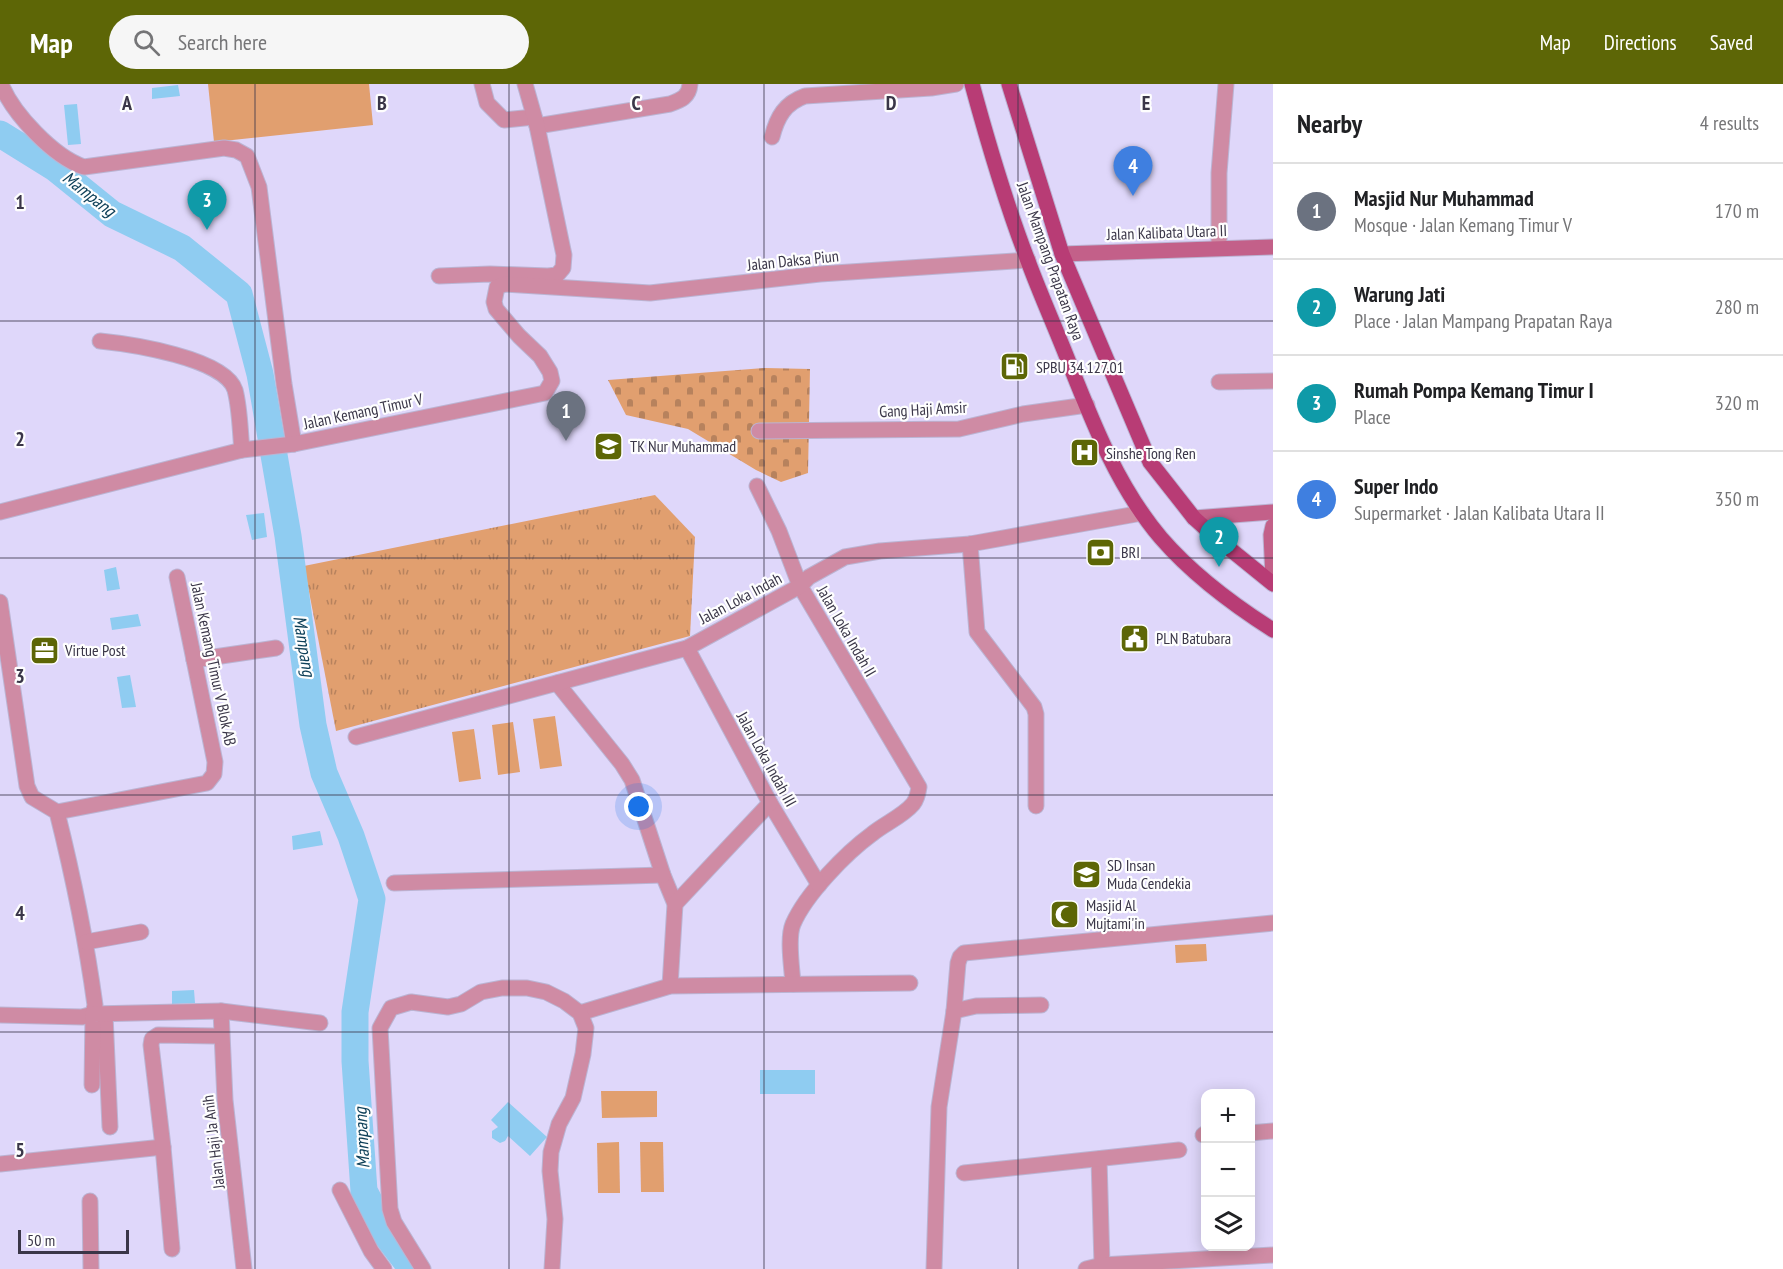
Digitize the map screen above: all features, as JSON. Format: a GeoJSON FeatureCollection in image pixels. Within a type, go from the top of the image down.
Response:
{"type":"FeatureCollection","features":[{"type":"Feature","properties":{"kind":"main road","name":"Jalan Mampang Prapatan Raya"},"geometry":{"type":"LineString","coordinates":[[972,84],[982,122],[1028,260],[1103,444],[1119,477],[1161,538],[1192,570],[1223,596],[1273,630]]}},
{"type":"Feature","properties":{"kind":"main road","name":"Jalan Mampang Prapatan Raya"},"geometry":{"type":"LineString","coordinates":[[1009,84],[1062,254],[1150,462],[1194,518],[1273,584]]}},
{"type":"Feature","properties":{"kind":"street"},"geometry":{"type":"LineString","coordinates":[[1,84],[6,98],[30,128],[70,162],[76,164],[91,167],[224,148],[236,150],[248,156],[259,187],[284,384],[288,445]]}},
{"type":"Feature","properties":{"kind":"street"},"geometry":{"type":"LineString","coordinates":[[482,84],[487,103],[504,120],[536,122],[670,104],[684,100],[690,90],[690,84]]}},
{"type":"Feature","properties":{"kind":"street"},"geometry":{"type":"LineString","coordinates":[[438,276],[557,275],[563,268],[564,255],[536,122],[525,84]]}},
{"type":"Feature","properties":{"kind":"street"},"geometry":{"type":"LineString","coordinates":[[772,137],[784,109],[793,100],[805,96],[931,88],[956,84]]}},
{"type":"Feature","properties":{"kind":"street"},"geometry":{"type":"LineString","coordinates":[[1219,248],[1219,173],[1226,84]]}},
{"type":"Feature","properties":{"kind":"street","name":"Jalan Kalibata Utara II"},"geometry":{"type":"LineString","coordinates":[[1062,254],[1273,247]]}},
{"type":"Feature","properties":{"kind":"street","name":"Jalan Daksa Piun"},"geometry":{"type":"LineString","coordinates":[[563,288],[650,293],[820,274],[1028,260]]}},
{"type":"Feature","properties":{"kind":"street","name":"Jalan Kemang Timur V"},"geometry":{"type":"LineString","coordinates":[[0,512],[250,450],[288,445],[545,393],[552,381],[550,372],[540,356],[496,309],[494,295],[497,287],[505,284],[563,288]]}},
{"type":"Feature","properties":{"kind":"street"},"geometry":{"type":"LineString","coordinates":[[100,341],[132,344],[216,369],[228,379],[235,389],[250,450]]}},
{"type":"Feature","properties":{"kind":"street"},"geometry":{"type":"LineString","coordinates":[[1219,382],[1273,381]]}},
{"type":"Feature","properties":{"kind":"street","name":"Gang Haji Amsir"},"geometry":{"type":"LineString","coordinates":[[759,431],[959,429],[1023,414],[1087,405]]}},
{"type":"Feature","properties":{"kind":"street","name":"Jalan Loka Indah II"},"geometry":{"type":"LineString","coordinates":[[757,486],[800,586],[919,787],[918,797],[912,806],[870,835],[819,885]]}},
{"type":"Feature","properties":{"kind":"street"},"geometry":{"type":"LineString","coordinates":[[1194,518],[1273,512]]}},
{"type":"Feature","properties":{"kind":"street","name":"Jalan Loka Indah"},"geometry":{"type":"LineString","coordinates":[[356,737],[687,648],[800,586],[809,577],[845,557],[880,551],[970,544],[1142,513]]}},
{"type":"Feature","properties":{"kind":"street"},"geometry":{"type":"LineString","coordinates":[[1273,526],[1271,535],[1273,578]]}},
{"type":"Feature","properties":{"kind":"street"},"geometry":{"type":"LineString","coordinates":[[970,544],[977,633],[1034,707],[1036,714],[1036,806]]}},
{"type":"Feature","properties":{"kind":"street","name":"Jalan Kemang Timur V Blok AB"},"geometry":{"type":"LineString","coordinates":[[57,812],[207,783],[214,774],[215,762],[177,577]]}},
{"type":"Feature","properties":{"kind":"street"},"geometry":{"type":"LineString","coordinates":[[0,602],[27,786],[32,797],[57,812],[73,874],[95,1005],[99,1014],[110,1127]]}},
{"type":"Feature","properties":{"kind":"street"},"geometry":{"type":"LineString","coordinates":[[194,660],[276,648]]}},
{"type":"Feature","properties":{"kind":"street","name":"Jalan Loka Indah III"},"geometry":{"type":"LineString","coordinates":[[687,648],[770,803],[819,885]]}},
{"type":"Feature","properties":{"kind":"street"},"geometry":{"type":"LineString","coordinates":[[557,683],[622,764],[632,780],[663,875],[675,904],[670,986]]}},
{"type":"Feature","properties":{"kind":"street"},"geometry":{"type":"LineString","coordinates":[[675,904],[770,803]]}},
{"type":"Feature","properties":{"kind":"street"},"geometry":{"type":"LineString","coordinates":[[394,883],[663,875]]}},
{"type":"Feature","properties":{"kind":"street"},"geometry":{"type":"LineString","coordinates":[[793,984],[791,933],[793,925],[819,885]]}},
{"type":"Feature","properties":{"kind":"street"},"geometry":{"type":"LineString","coordinates":[[934,1269],[939,1107],[954,1011],[957,963],[960,957],[964,953],[1273,923]]}},
{"type":"Feature","properties":{"kind":"street"},"geometry":{"type":"LineString","coordinates":[[86,942],[141,932]]}},
{"type":"Feature","properties":{"kind":"street"},"geometry":{"type":"LineString","coordinates":[[580,1013],[670,986],[910,983]]}},
{"type":"Feature","properties":{"kind":"street"},"geometry":{"type":"LineString","coordinates":[[423,1269],[394,1222],[390,1209],[380,1028],[391,1008],[411,1002],[448,1007],[461,1004],[481,992],[502,988],[527,988],[546,992],[564,1000],[580,1013],[586,1028],[573,1098],[559,1124],[551,1152],[550,1171],[555,1219],[552,1269]]}},
{"type":"Feature","properties":{"kind":"street"},"geometry":{"type":"LineString","coordinates":[[954,1011],[976,1006],[1041,1005]]}},
{"type":"Feature","properties":{"kind":"street"},"geometry":{"type":"LineString","coordinates":[[0,1016],[82,1017],[99,1014],[221,1011],[320,1023]]}},
{"type":"Feature","properties":{"kind":"street","name":"Jalan Haji Ja Anih"},"geometry":{"type":"LineString","coordinates":[[221,1011],[225,1100],[244,1269]]}},
{"type":"Feature","properties":{"kind":"street"},"geometry":{"type":"LineString","coordinates":[[92,1085],[99,1014]]}},
{"type":"Feature","properties":{"kind":"street"},"geometry":{"type":"LineString","coordinates":[[172,1249],[152,1039],[158,1035],[215,1036]]}},
{"type":"Feature","properties":{"kind":"street"},"geometry":{"type":"LineString","coordinates":[[1255,1133],[1273,1131]]}},
{"type":"Feature","properties":{"kind":"street"},"geometry":{"type":"LineString","coordinates":[[0,1164],[163,1148]]}},
{"type":"Feature","properties":{"kind":"street"},"geometry":{"type":"LineString","coordinates":[[964,1173],[1179,1150]]}},
{"type":"Feature","properties":{"kind":"street"},"geometry":{"type":"LineString","coordinates":[[1099,1159],[1102,1264]]}},
{"type":"Feature","properties":{"kind":"street"},"geometry":{"type":"LineString","coordinates":[[340,1190],[371,1251],[384,1269]]}},
{"type":"Feature","properties":{"kind":"street"},"geometry":{"type":"LineString","coordinates":[[90,1201],[91,1269]]}},
{"type":"Feature","properties":{"kind":"street"},"geometry":{"type":"LineString","coordinates":[[1086,1269],[1102,1264],[1273,1255]]}},
{"type":"Feature","properties":{"kind":"green space"},"geometry":{"type":"Polygon","coordinates":[[[208,84],[369,84],[373,125],[214,142],[208,84]]]}},
{"type":"Feature","properties":{"kind":"green space"},"geometry":{"type":"Polygon","coordinates":[[[765,368],[810,369],[808,473],[781,482],[756,470],[688,429],[626,415],[608,380],[765,368]]]}},
{"type":"Feature","properties":{"kind":"green space"},"geometry":{"type":"Polygon","coordinates":[[[655,495],[695,537],[690,636],[336,731],[304,566],[655,495]]]}},
{"type":"Feature","properties":{"kind":"green space"},"geometry":{"type":"Polygon","coordinates":[[[555,716],[562,766],[540,769],[533,719],[555,716]]]}},
{"type":"Feature","properties":{"kind":"green space"},"geometry":{"type":"Polygon","coordinates":[[[513,722],[520,772],[498,775],[492,725],[513,722]]]}},
{"type":"Feature","properties":{"kind":"green space"},"geometry":{"type":"Polygon","coordinates":[[[474,729],[481,779],[459,782],[452,732],[474,729]]]}},
{"type":"Feature","properties":{"kind":"green space"},"geometry":{"type":"Polygon","coordinates":[[[1206,944],[1207,961],[1176,963],[1175,945],[1206,944]]]}},
{"type":"Feature","properties":{"kind":"green space"},"geometry":{"type":"Polygon","coordinates":[[[601,1091],[657,1091],[657,1117],[602,1118],[601,1091]]]}},
{"type":"Feature","properties":{"kind":"green space"},"geometry":{"type":"Polygon","coordinates":[[[619,1142],[620,1193],[598,1193],[597,1143],[619,1142]]]}},
{"type":"Feature","properties":{"kind":"green space"},"geometry":{"type":"Polygon","coordinates":[[[640,1142],[663,1142],[664,1192],[641,1192],[640,1142]]]}},
{"type":"Feature","properties":{"kind":"water"},"geometry":{"type":"Polygon","coordinates":[[[178,85],[180,96],[152,99],[152,88],[178,85]]]}},
{"type":"Feature","properties":{"kind":"water"},"geometry":{"type":"Polygon","coordinates":[[[77,104],[81,144],[68,145],[64,105],[77,104]]]}},
{"type":"Feature","properties":{"kind":"water"},"geometry":{"type":"Polygon","coordinates":[[[264,513],[267,537],[252,540],[246,515],[264,513]]]}},
{"type":"Feature","properties":{"kind":"water"},"geometry":{"type":"Polygon","coordinates":[[[116,567],[120,589],[107,591],[104,570],[116,567]]]}},
{"type":"Feature","properties":{"kind":"water"},"geometry":{"type":"Polygon","coordinates":[[[138,614],[141,626],[112,630],[110,618],[138,614]]]}},
{"type":"Feature","properties":{"kind":"water"},"geometry":{"type":"Polygon","coordinates":[[[130,675],[136,707],[122,708],[117,677],[130,675]]]}},
{"type":"Feature","properties":{"kind":"water"},"geometry":{"type":"Polygon","coordinates":[[[320,831],[323,845],[293,850],[292,836],[320,831]]]}},
{"type":"Feature","properties":{"kind":"water"},"geometry":{"type":"Polygon","coordinates":[[[194,990],[195,1003],[172,1004],[172,991],[194,990]]]}},
{"type":"Feature","properties":{"kind":"water"},"geometry":{"type":"Polygon","coordinates":[[[760,1070],[815,1070],[815,1094],[760,1094],[760,1070]]]}},
{"type":"Feature","properties":{"kind":"water"},"geometry":{"type":"Polygon","coordinates":[[[508,1102],[547,1137],[530,1156],[508,1136],[500,1143],[492,1138],[492,1131],[498,1127],[491,1120],[508,1102]]]}},
{"type":"Feature","properties":{"kind":"waterway","name":"Mampang"},"geometry":{"type":"LineString","coordinates":[[0,134],[55,168],[112,214],[182,248],[239,294],[260,374],[288,536],[313,725],[324,773],[351,836],[372,899],[355,1012],[355,1061],[364,1191],[387,1236],[410,1269]]}},
{"type":"Feature","properties":{"kind":"place","name":"Super Indo"},"geometry":{"type":"Point","coordinates":[1133,196]}},
{"type":"Feature","properties":{"kind":"place","name":"Rumah Pompa Kemang Timur I"},"geometry":{"type":"Point","coordinates":[207,230]}},
{"type":"Feature","properties":{"kind":"place","name":"SPBU 34.127.01"},"geometry":{"type":"Point","coordinates":[1015,367]}},
{"type":"Feature","properties":{"kind":"place","name":"Masjid Nur Muhammad"},"geometry":{"type":"Point","coordinates":[566,441]}},
{"type":"Feature","properties":{"kind":"place","name":"TK Nur Muhammad"},"geometry":{"type":"Point","coordinates":[609,446]}},
{"type":"Feature","properties":{"kind":"place","name":"Sinshe Tong Ren"},"geometry":{"type":"Point","coordinates":[1085,453]}},
{"type":"Feature","properties":{"kind":"place","name":"BRI"},"geometry":{"type":"Point","coordinates":[1100,552]}},
{"type":"Feature","properties":{"kind":"place","name":"Warung Jati"},"geometry":{"type":"Point","coordinates":[1219,567]}},
{"type":"Feature","properties":{"kind":"place","name":"PLN Batubara"},"geometry":{"type":"Point","coordinates":[1135,638]}},
{"type":"Feature","properties":{"kind":"place","name":"Virtue Post"},"geometry":{"type":"Point","coordinates":[44,650]}},
{"type":"Feature","properties":{"kind":"place","name":"SD Insan Muda Cendekia"},"geometry":{"type":"Point","coordinates":[1086,874]}},
{"type":"Feature","properties":{"kind":"place","name":"Masjid Al Mujtami'in"},"geometry":{"type":"Point","coordinates":[1065,914]}}]}
